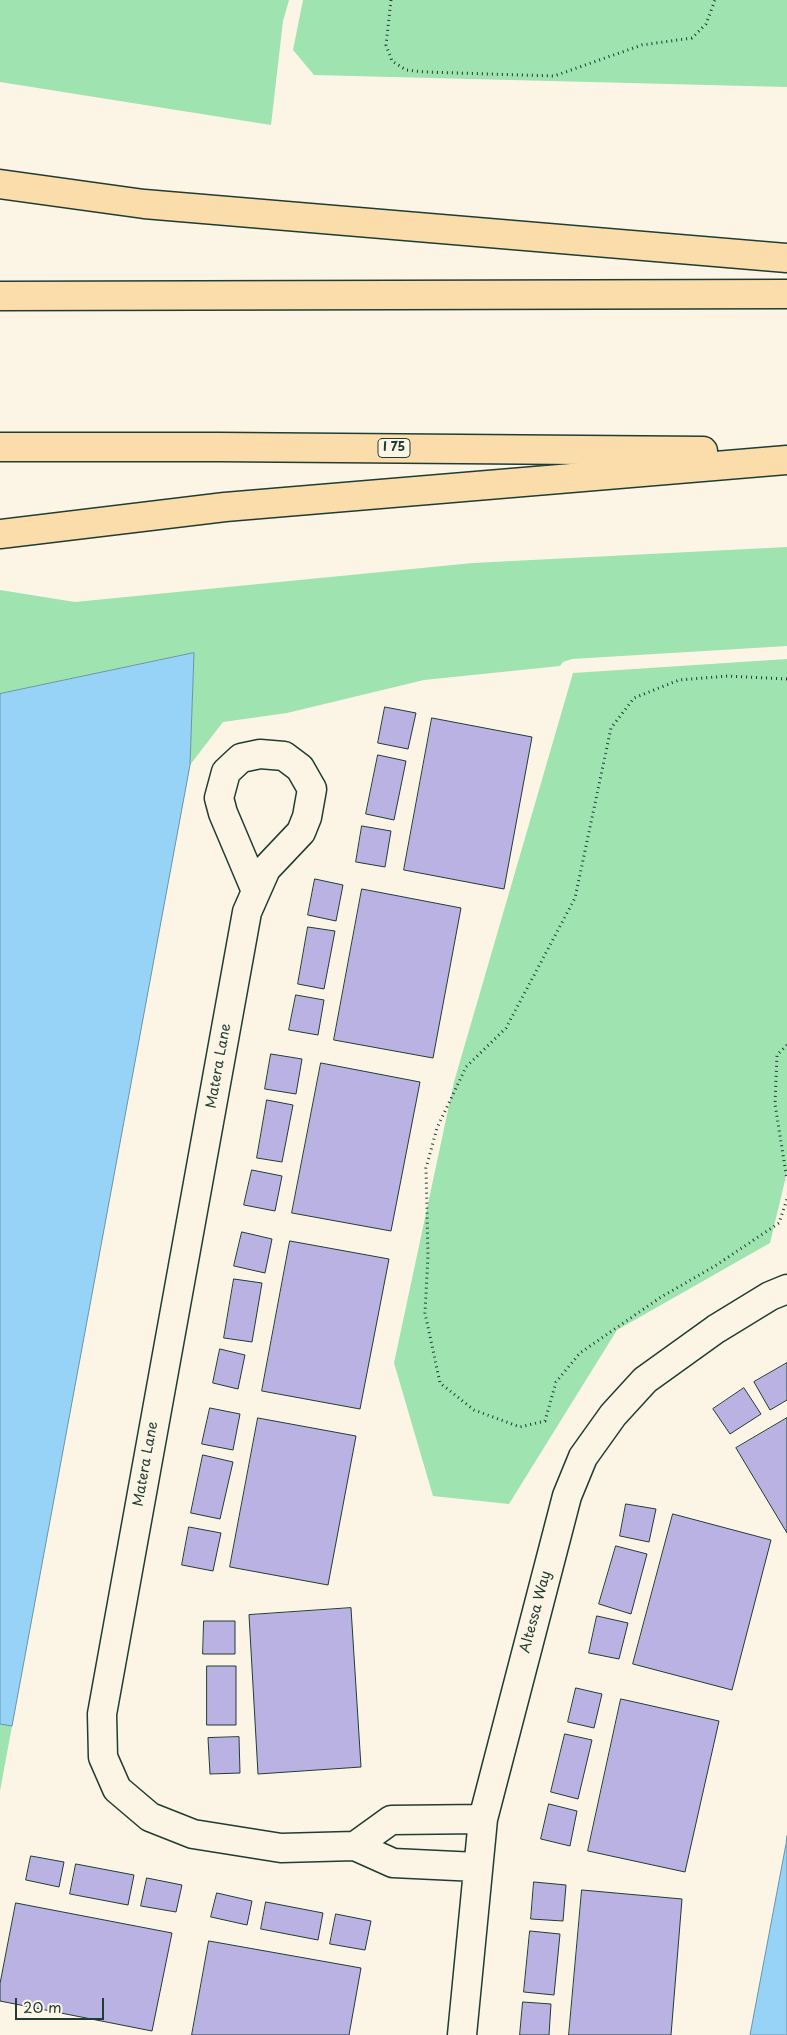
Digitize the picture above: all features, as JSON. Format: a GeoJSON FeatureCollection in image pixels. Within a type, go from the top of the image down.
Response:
{"type":"FeatureCollection","features":[{"type":"Feature","properties":{"kind":"highway"},"geometry":{"type":"LineString","coordinates":[[0,184],[144,204],[787,258]]}},
{"type":"Feature","properties":{"kind":"highway"},"geometry":{"type":"LineString","coordinates":[[0,296],[787,294]]}},
{"type":"Feature","properties":{"kind":"highway","name":"I 75"},"geometry":{"type":"LineString","coordinates":[[0,447],[239,447],[787,452]]}},
{"type":"Feature","properties":{"kind":"highway"},"geometry":{"type":"LineString","coordinates":[[0,534],[225,507],[787,460]]}},
{"type":"Feature","properties":{"kind":"street","name":"Matera Lane"},"geometry":{"type":"LineString","coordinates":[[256,891],[223,813],[219,798],[226,772],[241,758],[260,754],[284,756],[300,768],[312,789],[307,818],[301,832],[266,869],[247,912],[103,1705],[103,1757],[117,1789],[150,1817],[193,1834],[281,1848],[355,1846],[393,1863],[478,1867]]}},
{"type":"Feature","properties":{"kind":"street","name":"Altessa Way"},"geometry":{"type":"LineString","coordinates":[[462,2035],[483,1819],[567,1496],[583,1457],[613,1415],[645,1380],[716,1329],[770,1296],[787,1288]]}},
{"type":"Feature","properties":{"kind":"street"},"geometry":{"type":"LineString","coordinates":[[355,1846],[391,1820],[483,1819]]}},
{"type":"Feature","properties":{"kind":"path"},"geometry":{"type":"LineString","coordinates":[[391,0],[386,45],[392,61],[406,70],[554,76],[642,45],[692,38],[706,24],[715,0]]}},
{"type":"Feature","properties":{"kind":"path"},"geometry":{"type":"LineString","coordinates":[[787,679],[728,676],[678,680],[634,698],[610,728],[575,898],[506,1028],[466,1067],[435,1136],[426,1168],[428,1256],[425,1313],[440,1383],[474,1410],[520,1427],[545,1421],[556,1382],[580,1353],[661,1297],[716,1266],[779,1223],[787,1199]]}},
{"type":"Feature","properties":{"kind":"path"},"geometry":{"type":"LineString","coordinates":[[787,1045],[777,1055],[775,1104],[787,1180]]}},
{"type":"Feature","properties":{"kind":"green space"},"geometry":{"type":"Polygon","coordinates":[[[0,0],[289,0],[283,21],[271,125],[0,82],[0,0]]]}},
{"type":"Feature","properties":{"kind":"green space"},"geometry":{"type":"Polygon","coordinates":[[[303,0],[787,0],[787,87],[314,75],[293,50],[303,0]]]}},
{"type":"Feature","properties":{"kind":"green space"},"geometry":{"type":"Polygon","coordinates":[[[787,547],[787,646],[572,659],[563,662],[560,666],[424,680],[287,713],[223,722],[190,765],[194,653],[0,694],[0,590],[75,602],[473,563],[787,547]]]}},
{"type":"Feature","properties":{"kind":"green space"},"geometry":{"type":"Polygon","coordinates":[[[787,659],[787,1172],[770,1243],[617,1330],[509,1504],[433,1496],[394,1363],[454,1082],[573,673],[787,659]]]}},
{"type":"Feature","properties":{"kind":"green space"},"geometry":{"type":"Polygon","coordinates":[[[0,1724],[12,1726],[0,1791],[0,1724]]]}},
{"type":"Feature","properties":{"kind":"water"},"geometry":{"type":"Polygon","coordinates":[[[194,653],[190,765],[12,1726],[0,1724],[0,694],[194,653]]]}},
{"type":"Feature","properties":{"kind":"water"},"geometry":{"type":"Polygon","coordinates":[[[787,1836],[787,2035],[750,2035],[786,1844],[787,1836]]]}},
{"type":"Feature","properties":{"kind":"building"},"geometry":{"type":"Polygon","coordinates":[[[385,707],[416,713],[408,749],[378,743],[385,707]]]}},
{"type":"Feature","properties":{"kind":"building"},"geometry":{"type":"Polygon","coordinates":[[[432,718],[532,737],[504,889],[404,870],[432,718]]]}},
{"type":"Feature","properties":{"kind":"building"},"geometry":{"type":"Polygon","coordinates":[[[378,755],[406,761],[394,820],[366,814],[378,755]]]}},
{"type":"Feature","properties":{"kind":"building"},"geometry":{"type":"Polygon","coordinates":[[[362,826],[391,831],[385,867],[356,862],[362,826]]]}},
{"type":"Feature","properties":{"kind":"building"},"geometry":{"type":"Polygon","coordinates":[[[315,879],[343,885],[336,921],[308,915],[315,879]]]}},
{"type":"Feature","properties":{"kind":"building"},"geometry":{"type":"Polygon","coordinates":[[[362,889],[461,908],[433,1058],[334,1040],[362,889]]]}},
{"type":"Feature","properties":{"kind":"building"},"geometry":{"type":"Polygon","coordinates":[[[308,927],[335,931],[324,989],[298,984],[308,927]]]}},
{"type":"Feature","properties":{"kind":"building"},"geometry":{"type":"Polygon","coordinates":[[[296,995],[324,1000],[318,1035],[289,1030],[296,995]]]}},
{"type":"Feature","properties":{"kind":"building"},"geometry":{"type":"Polygon","coordinates":[[[271,1054],[302,1059],[296,1094],[265,1089],[271,1054]]]}},
{"type":"Feature","properties":{"kind":"building"},"geometry":{"type":"Polygon","coordinates":[[[321,1063],[420,1082],[391,1231],[292,1213],[321,1063]]]}},
{"type":"Feature","properties":{"kind":"building"},"geometry":{"type":"Polygon","coordinates":[[[267,1100],[293,1105],[282,1162],[257,1158],[267,1100]]]}},
{"type":"Feature","properties":{"kind":"building"},"geometry":{"type":"Polygon","coordinates":[[[252,1170],[282,1176],[275,1211],[244,1205],[252,1170]]]}},
{"type":"Feature","properties":{"kind":"building"},"geometry":{"type":"Polygon","coordinates":[[[242,1232],[272,1239],[265,1273],[234,1266],[242,1232]]]}},
{"type":"Feature","properties":{"kind":"building"},"geometry":{"type":"Polygon","coordinates":[[[290,1241],[389,1259],[360,1409],[262,1391],[290,1241]]]}},
{"type":"Feature","properties":{"kind":"building"},"geometry":{"type":"Polygon","coordinates":[[[234,1279],[262,1283],[252,1342],[224,1338],[234,1279]]]}},
{"type":"Feature","properties":{"kind":"building"},"geometry":{"type":"Polygon","coordinates":[[[220,1349],[245,1355],[238,1389],[213,1383],[220,1349]]]}},
{"type":"Feature","properties":{"kind":"building"},"geometry":{"type":"Polygon","coordinates":[[[787,1363],[787,1400],[770,1410],[754,1382],[787,1363]]]}},
{"type":"Feature","properties":{"kind":"building"},"geometry":{"type":"Polygon","coordinates":[[[744,1388],[761,1414],[730,1434],[713,1409],[744,1388]]]}},
{"type":"Feature","properties":{"kind":"building"},"geometry":{"type":"Polygon","coordinates":[[[210,1408],[240,1414],[233,1450],[202,1444],[210,1408]]]}},
{"type":"Feature","properties":{"kind":"building"},"geometry":{"type":"Polygon","coordinates":[[[258,1418],[356,1436],[328,1585],[230,1567],[258,1418]]]}},
{"type":"Feature","properties":{"kind":"building"},"geometry":{"type":"Polygon","coordinates":[[[787,1418],[787,1533],[736,1448],[787,1418]]]}},
{"type":"Feature","properties":{"kind":"building"},"geometry":{"type":"Polygon","coordinates":[[[203,1455],[233,1462],[220,1519],[191,1513],[203,1455]]]}},
{"type":"Feature","properties":{"kind":"building"},"geometry":{"type":"Polygon","coordinates":[[[626,1504],[656,1509],[649,1542],[620,1536],[626,1504]]]}},
{"type":"Feature","properties":{"kind":"building"},"geometry":{"type":"Polygon","coordinates":[[[673,1514],[771,1540],[732,1690],[633,1664],[673,1514]]]}},
{"type":"Feature","properties":{"kind":"building"},"geometry":{"type":"Polygon","coordinates":[[[189,1527],[221,1533],[213,1571],[182,1565],[189,1527]]]}},
{"type":"Feature","properties":{"kind":"building"},"geometry":{"type":"Polygon","coordinates":[[[616,1546],[647,1554],[631,1614],[599,1604],[616,1546]]]}},
{"type":"Feature","properties":{"kind":"building"},"geometry":{"type":"Polygon","coordinates":[[[351,1608],[361,1767],[258,1774],[249,1615],[351,1608]]]}},
{"type":"Feature","properties":{"kind":"building"},"geometry":{"type":"Polygon","coordinates":[[[597,1616],[628,1623],[619,1659],[589,1653],[597,1616]]]}},
{"type":"Feature","properties":{"kind":"building"},"geometry":{"type":"Polygon","coordinates":[[[204,1621],[235,1621],[235,1654],[203,1654],[204,1621]]]}},
{"type":"Feature","properties":{"kind":"building"},"geometry":{"type":"Polygon","coordinates":[[[207,1666],[236,1666],[236,1725],[207,1725],[207,1666]]]}},
{"type":"Feature","properties":{"kind":"building"},"geometry":{"type":"Polygon","coordinates":[[[576,1688],[602,1694],[594,1728],[568,1722],[576,1688]]]}},
{"type":"Feature","properties":{"kind":"building"},"geometry":{"type":"Polygon","coordinates":[[[621,1699],[719,1721],[685,1872],[588,1851],[621,1699]]]}},
{"type":"Feature","properties":{"kind":"building"},"geometry":{"type":"Polygon","coordinates":[[[565,1734],[592,1740],[578,1799],[551,1792],[565,1734]]]}},
{"type":"Feature","properties":{"kind":"building"},"geometry":{"type":"Polygon","coordinates":[[[239,1737],[240,1773],[210,1774],[208,1738],[239,1737]]]}},
{"type":"Feature","properties":{"kind":"building"},"geometry":{"type":"Polygon","coordinates":[[[549,1804],[577,1811],[570,1846],[541,1839],[549,1804]]]}},
{"type":"Feature","properties":{"kind":"building"},"geometry":{"type":"Polygon","coordinates":[[[31,1856],[64,1862],[59,1887],[26,1880],[31,1856]]]}},
{"type":"Feature","properties":{"kind":"building"},"geometry":{"type":"Polygon","coordinates":[[[76,1864],[134,1875],[128,1905],[70,1894],[76,1864]]]}},
{"type":"Feature","properties":{"kind":"building"},"geometry":{"type":"Polygon","coordinates":[[[147,1878],[182,1885],[176,1912],[141,1906],[147,1878]]]}},
{"type":"Feature","properties":{"kind":"building"},"geometry":{"type":"Polygon","coordinates":[[[534,1882],[566,1885],[563,1921],[531,1919],[534,1882]]]}},
{"type":"Feature","properties":{"kind":"building"},"geometry":{"type":"Polygon","coordinates":[[[582,1890],[682,1899],[671,2035],[569,2035],[582,1890]]]}},
{"type":"Feature","properties":{"kind":"building"},"geometry":{"type":"Polygon","coordinates":[[[217,1893],[252,1901],[247,1925],[211,1917],[217,1893]]]}},
{"type":"Feature","properties":{"kind":"building"},"geometry":{"type":"Polygon","coordinates":[[[266,1902],[323,1913],[318,1940],[261,1929],[266,1902]]]}},
{"type":"Feature","properties":{"kind":"building"},"geometry":{"type":"Polygon","coordinates":[[[16,1903],[172,1933],[152,2031],[0,2001],[0,1984],[16,1903]]]}},
{"type":"Feature","properties":{"kind":"building"},"geometry":{"type":"Polygon","coordinates":[[[336,1914],[371,1921],[365,1950],[330,1944],[336,1914]]]}},
{"type":"Feature","properties":{"kind":"building"},"geometry":{"type":"Polygon","coordinates":[[[530,1931],[560,1934],[554,1995],[524,1992],[530,1931]]]}},
{"type":"Feature","properties":{"kind":"building"},"geometry":{"type":"Polygon","coordinates":[[[209,1941],[361,1968],[349,2035],[192,2035],[209,1941]]]}},
{"type":"Feature","properties":{"kind":"building"},"geometry":{"type":"Polygon","coordinates":[[[523,2002],[551,2004],[549,2035],[520,2035],[523,2002]]]}}]}
